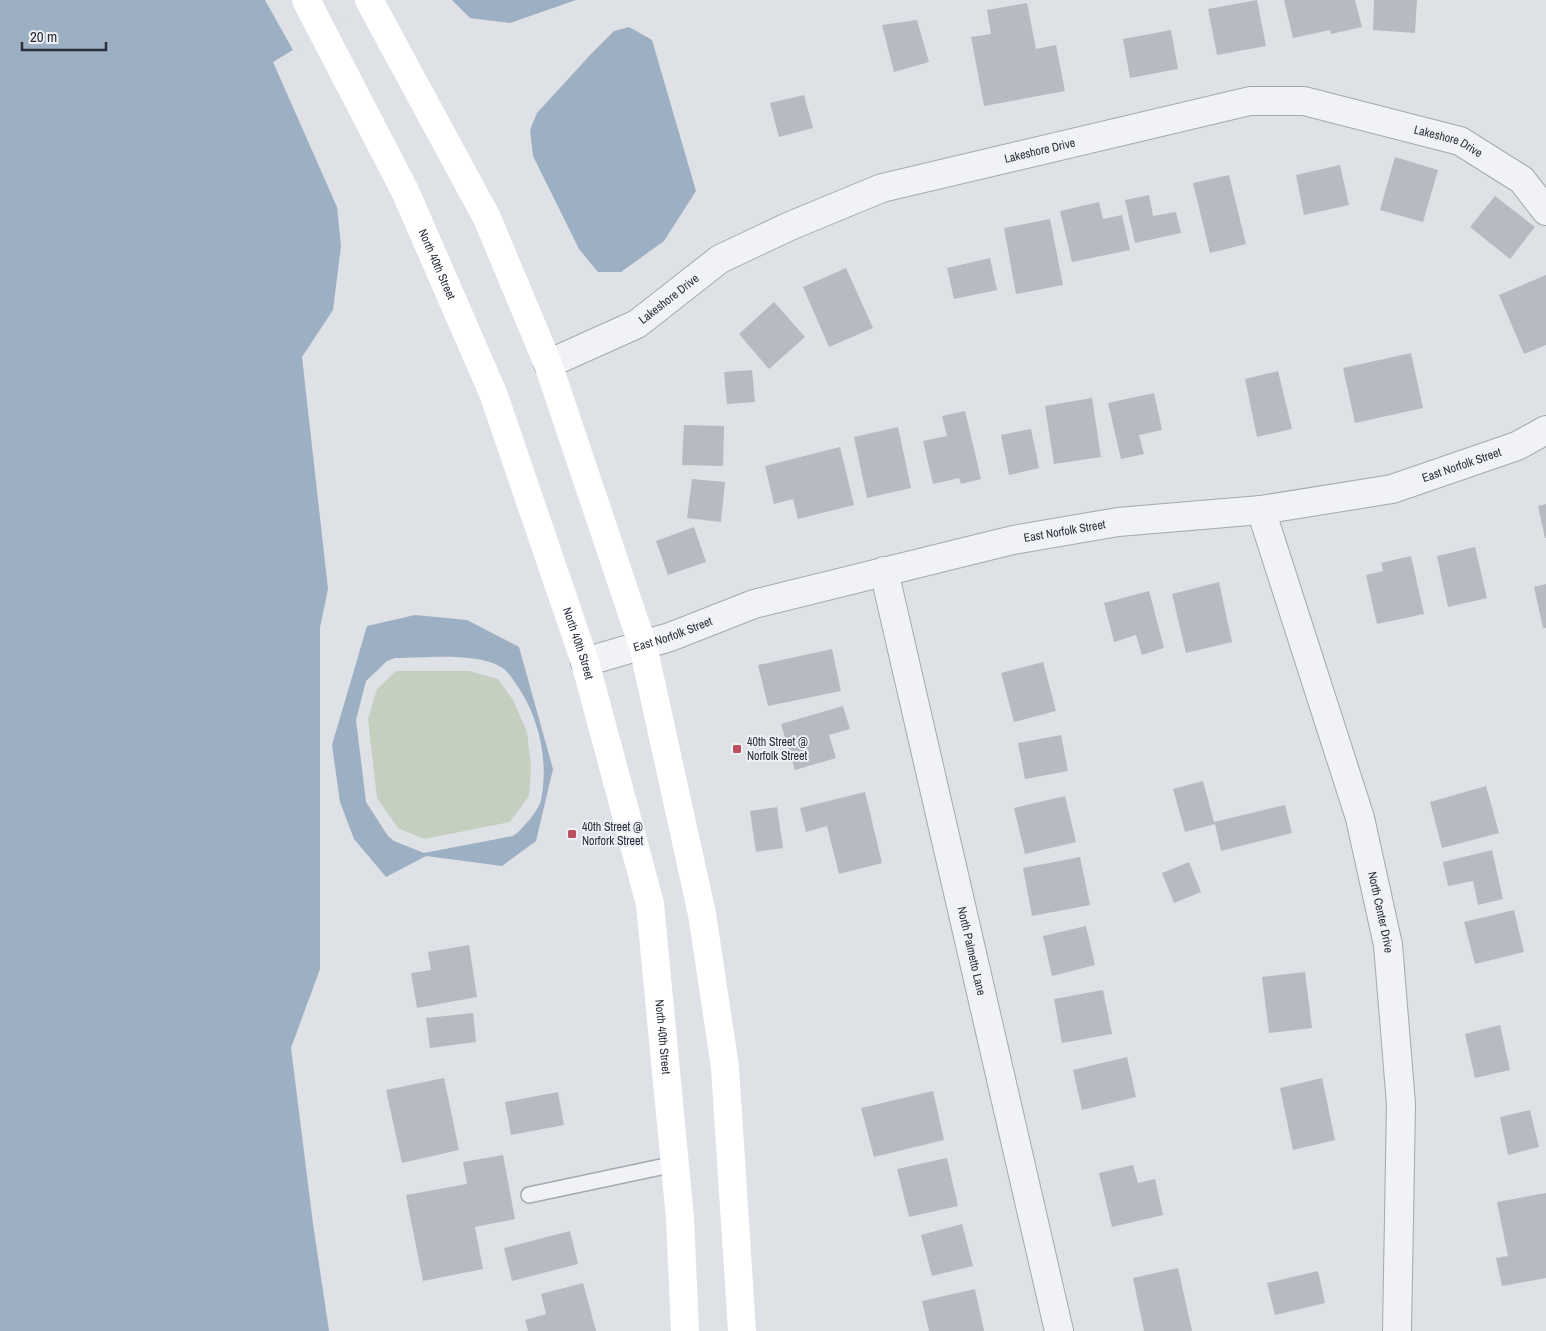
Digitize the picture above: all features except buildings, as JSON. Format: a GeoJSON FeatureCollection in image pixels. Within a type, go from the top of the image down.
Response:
{"type":"FeatureCollection","features":[{"type":"Feature","properties":{"kind":"main road","name":"North 40th Street"},"geometry":{"type":"LineString","coordinates":[[306,0],[405,191],[492,393],[585,662],[650,904],[675,1164],[686,1331]]}},
{"type":"Feature","properties":{"kind":"main road"},"geometry":{"type":"LineString","coordinates":[[373,8],[487,218],[548,364],[643,646],[702,914],[723,1058],[742,1331]]}},
{"type":"Feature","properties":{"kind":"street","name":"Lakeshore Drive"},"geometry":{"type":"LineString","coordinates":[[548,364],[637,324],[720,259],[790,226],[882,188],[1250,101],[1304,101],[1460,141],[1522,180],[1546,211]]}},
{"type":"Feature","properties":{"kind":"street","name":"East Norfolk Street"},"geometry":{"type":"LineString","coordinates":[[585,662],[643,646],[754,604],[1013,540],[1118,522],[1261,510],[1392,489],[1517,446],[1546,430]]}},
{"type":"Feature","properties":{"kind":"street","name":"North Center Drive"},"geometry":{"type":"LineString","coordinates":[[1261,510],[1360,818],[1388,945],[1401,1104],[1396,1331]]}},
{"type":"Feature","properties":{"kind":"street","name":"North Palmetto Lane"},"geometry":{"type":"LineString","coordinates":[[884,571],[1060,1331]]}},
{"type":"Feature","properties":{"kind":"lane"},"geometry":{"type":"LineString","coordinates":[[529,1195],[675,1164]]}},
{"type":"Feature","properties":{"kind":"green space"},"geometry":{"type":"Polygon","coordinates":[[[396,671],[469,671],[498,679],[513,700],[527,732],[531,767],[529,796],[510,822],[424,839],[398,828],[377,798],[368,719],[377,689],[396,671]]]}},
{"type":"Feature","properties":{"kind":"water"},"geometry":{"type":"Polygon","coordinates":[[[0,0],[376,0],[273,62],[337,207],[341,246],[333,310],[302,357],[328,589],[320,628],[320,969],[291,1048],[313,1224],[329,1331],[0,1331],[0,0]]]}},
{"type":"Feature","properties":{"kind":"water"},"geometry":{"type":"Polygon","coordinates":[[[452,0],[576,0],[510,23],[470,18],[452,0]]]}},
{"type":"Feature","properties":{"kind":"water"},"geometry":{"type":"Polygon","coordinates":[[[629,27],[652,40],[696,191],[664,241],[621,272],[598,272],[579,249],[533,156],[530,130],[537,113],[591,54],[614,31],[629,27]]]}},
{"type":"Feature","properties":{"kind":"water"},"geometry":{"type":"Polygon","coordinates":[[[415,615],[467,620],[519,647],[553,769],[536,841],[502,866],[426,856],[386,877],[354,839],[340,802],[332,745],[367,626],[415,615]],[[395,658],[387,661],[366,681],[356,720],[366,802],[388,836],[394,841],[424,853],[513,836],[525,825],[540,804],[544,770],[543,755],[536,724],[531,710],[513,679],[501,667],[478,659],[395,658]]]}},
{"type":"Feature","properties":{"kind":"pier"},"geometry":{"type":"Polygon","coordinates":[[[265,0],[378,0],[294,52],[265,0]]]}},
{"type":"Feature","properties":{"kind":"place","name":"40th Street @ Norfolk Street"},"geometry":{"type":"Point","coordinates":[737,749]}},
{"type":"Feature","properties":{"kind":"place","name":"40th Street @ Norfork Street"},"geometry":{"type":"Point","coordinates":[572,834]}}]}
